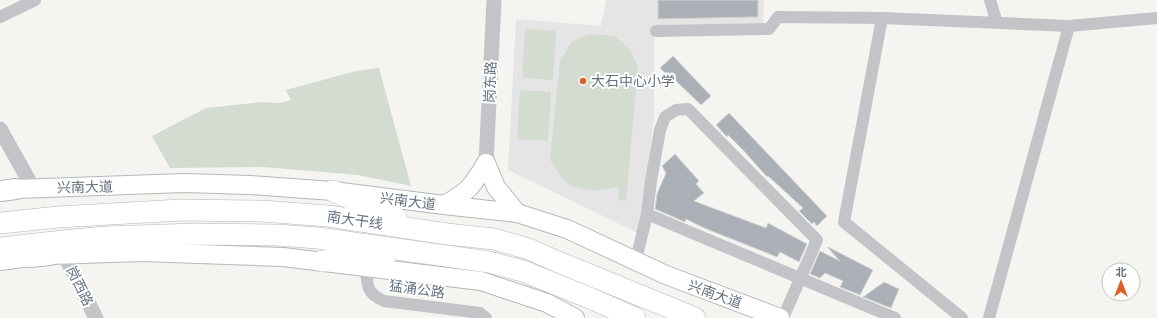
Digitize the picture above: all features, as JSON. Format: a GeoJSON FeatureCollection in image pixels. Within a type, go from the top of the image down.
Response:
{"type":"FeatureCollection","features":[{"type":"Feature","properties":{"kind":"highway"},"geometry":{"type":"LineString","coordinates":[[333,191],[425,230]]}},
{"type":"Feature","properties":{"kind":"highway","name":"南大干线"},"geometry":{"type":"LineString","coordinates":[[0,223],[58,217],[181,210],[262,211],[328,216],[494,239],[529,249],[695,318]]}},
{"type":"Feature","properties":{"kind":"highway","name":"南大干线"},"geometry":{"type":"LineString","coordinates":[[0,248],[63,240],[196,234],[277,235],[318,238],[489,262],[523,271],[635,318]]}},
{"type":"Feature","properties":{"kind":"highway"},"geometry":{"type":"LineString","coordinates":[[322,261],[422,253]]}},
{"type":"Feature","properties":{"kind":"main road"},"geometry":{"type":"LineString","coordinates":[[444,205],[462,195],[474,184],[486,163]]}},
{"type":"Feature","properties":{"kind":"main road"},"geometry":{"type":"LineString","coordinates":[[486,163],[496,187],[517,213]]}},
{"type":"Feature","properties":{"kind":"main road","name":"兴南大道"},"geometry":{"type":"LineString","coordinates":[[17,190],[184,183],[250,184],[333,191],[517,213],[567,229],[688,284],[780,318]]}},
{"type":"Feature","properties":{"kind":"main road"},"geometry":{"type":"LineString","coordinates":[[0,261],[57,255],[142,252],[282,257],[481,281],[547,303],[575,318]]}},
{"type":"Feature","properties":{"kind":"street"},"geometry":{"type":"LineString","coordinates":[[0,17],[35,0]]}},
{"type":"Feature","properties":{"kind":"street","name":"岗东路"},"geometry":{"type":"LineString","coordinates":[[486,163],[494,0]]}},
{"type":"Feature","properties":{"kind":"street"},"geometry":{"type":"LineString","coordinates":[[990,0],[997,23]]}},
{"type":"Feature","properties":{"kind":"street"},"geometry":{"type":"LineString","coordinates":[[656,30],[769,29],[778,17],[882,18],[1069,26],[1157,18]]}},
{"type":"Feature","properties":{"kind":"street"},"geometry":{"type":"LineString","coordinates":[[882,18],[844,222],[962,318]]}},
{"type":"Feature","properties":{"kind":"street"},"geometry":{"type":"LineString","coordinates":[[989,318],[1069,26]]}},
{"type":"Feature","properties":{"kind":"street"},"geometry":{"type":"LineString","coordinates":[[636,260],[647,214],[651,180],[660,130],[666,117],[676,110],[688,109],[817,240],[783,318]]}},
{"type":"Feature","properties":{"kind":"street"},"geometry":{"type":"LineString","coordinates":[[0,129],[17,190]]}},
{"type":"Feature","properties":{"kind":"street"},"geometry":{"type":"LineString","coordinates":[[647,214],[895,318]]}},
{"type":"Feature","properties":{"kind":"street","name":"岗西路"},"geometry":{"type":"LineString","coordinates":[[57,255],[96,318]]}},
{"type":"Feature","properties":{"kind":"street","name":"猛涌公路"},"geometry":{"type":"LineString","coordinates":[[366,267],[367,286],[375,297],[384,301],[480,313],[486,318]]}},
{"type":"Feature","properties":{"kind":"shaded area","name":"大石中心小学"},"geometry":{"type":"Polygon","coordinates":[[[606,0],[764,0],[763,23],[656,25],[654,44],[654,118],[640,234],[508,170],[516,19],[601,26],[606,0]]]}},
{"type":"Feature","properties":{"kind":"shaded area"},"geometry":{"type":"Polygon","coordinates":[[[525,29],[556,31],[553,80],[522,78],[525,29]]]}},
{"type":"Feature","properties":{"kind":"shaded area"},"geometry":{"type":"Polygon","coordinates":[[[588,34],[614,36],[629,48],[638,66],[626,201],[618,200],[619,187],[600,190],[587,190],[569,184],[560,176],[550,159],[560,60],[572,42],[588,34]]]}},
{"type":"Feature","properties":{"kind":"shaded area"},"geometry":{"type":"Polygon","coordinates":[[[379,68],[411,186],[358,175],[263,167],[170,168],[152,136],[206,108],[262,102],[279,103],[291,100],[286,90],[356,71],[379,68]]]}},
{"type":"Feature","properties":{"kind":"shaded area"},"geometry":{"type":"Polygon","coordinates":[[[520,90],[551,92],[548,141],[517,139],[520,90]]]}},
{"type":"Feature","properties":{"kind":"building"},"geometry":{"type":"Polygon","coordinates":[[[658,0],[758,0],[758,17],[658,19],[658,0]]]}},
{"type":"Feature","properties":{"kind":"building"},"geometry":{"type":"Polygon","coordinates":[[[673,56],[711,96],[701,105],[673,78],[671,79],[660,68],[673,56]]]}},
{"type":"Feature","properties":{"kind":"building"},"geometry":{"type":"Polygon","coordinates":[[[729,113],[827,216],[817,226],[814,222],[812,224],[799,211],[803,208],[768,176],[767,177],[744,151],[728,135],[727,137],[716,125],[729,113]]]}},
{"type":"Feature","properties":{"kind":"building"},"geometry":{"type":"Polygon","coordinates":[[[675,154],[699,181],[696,184],[704,193],[694,201],[766,228],[768,223],[807,244],[799,262],[780,252],[777,257],[704,228],[686,219],[685,222],[655,209],[657,194],[666,173],[662,166],[675,154]]]}},
{"type":"Feature","properties":{"kind":"building"},"geometry":{"type":"Polygon","coordinates":[[[828,247],[873,270],[860,295],[840,287],[843,281],[825,273],[820,278],[810,274],[820,251],[840,261],[828,247]]]}},
{"type":"Feature","properties":{"kind":"building"},"geometry":{"type":"Polygon","coordinates":[[[884,282],[899,289],[891,308],[863,297],[884,282]]]}},
{"type":"Feature","properties":{"kind":"place","name":"大石中心小学"},"geometry":{"type":"Point","coordinates":[583,81]}}]}
